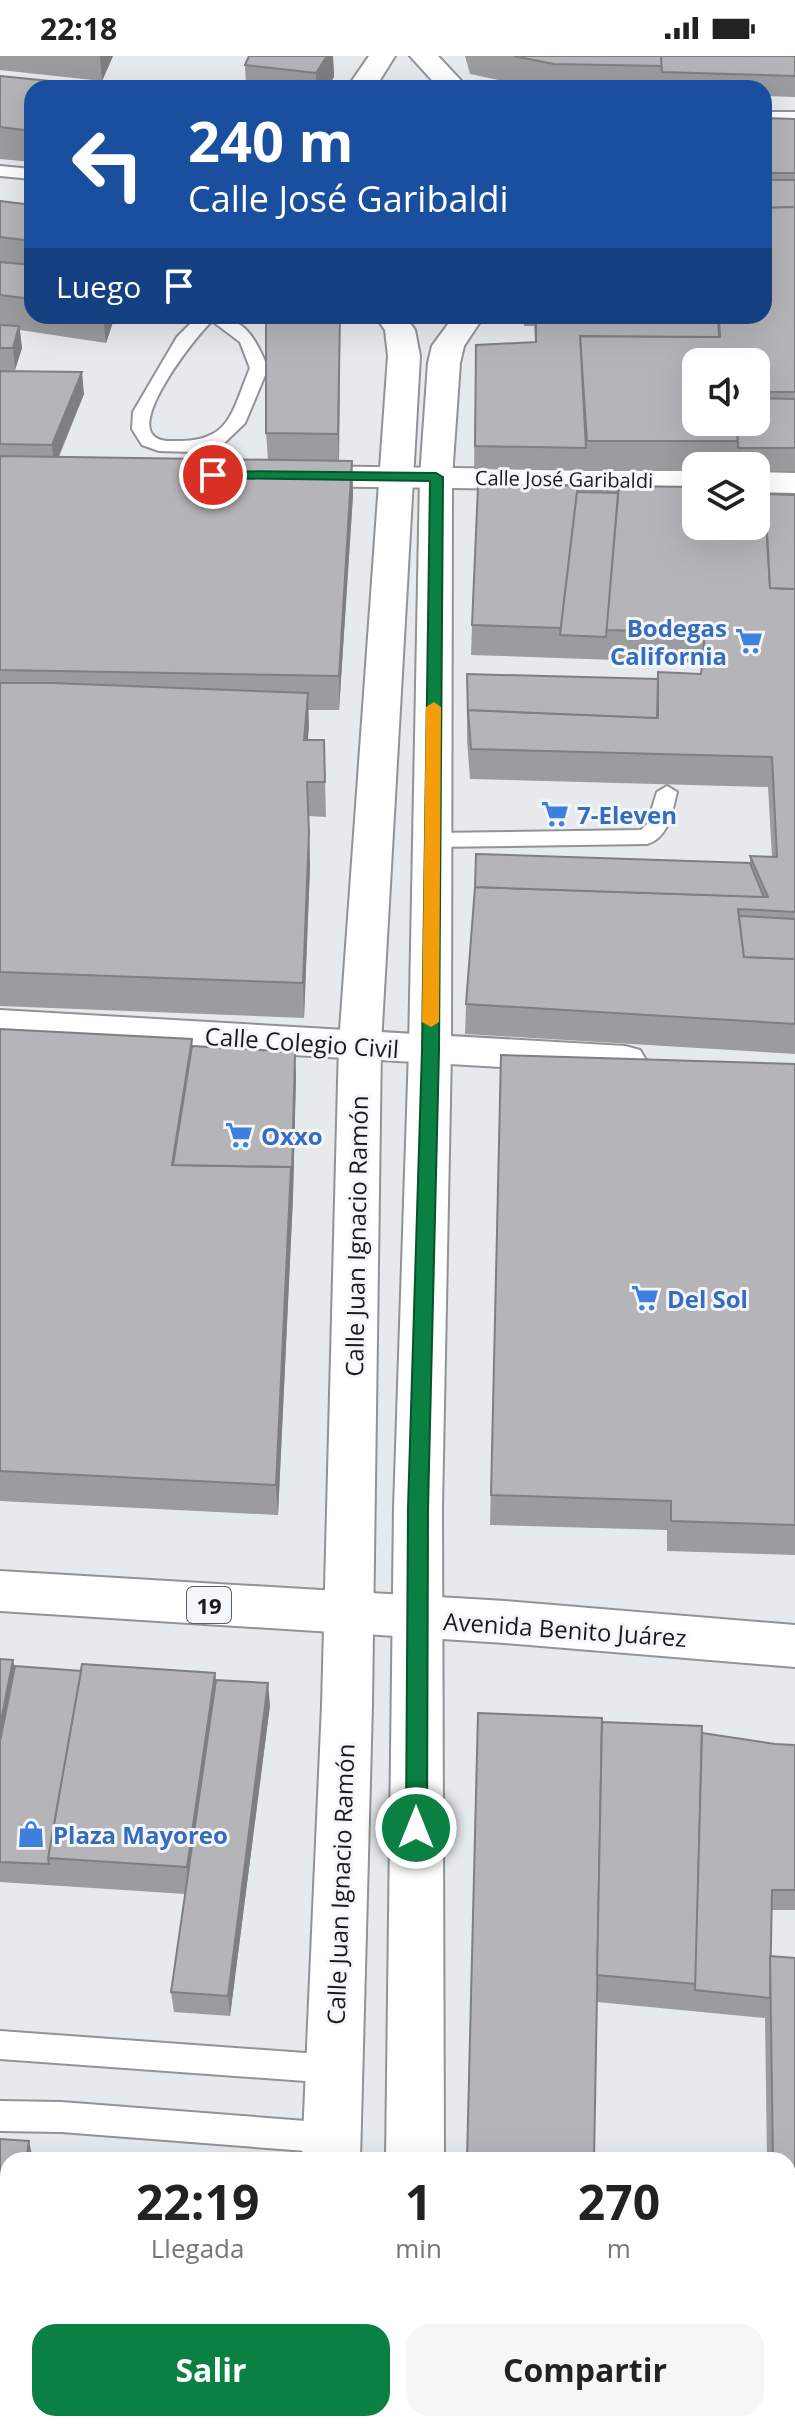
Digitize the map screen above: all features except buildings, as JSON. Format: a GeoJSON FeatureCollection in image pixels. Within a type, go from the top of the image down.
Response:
{"type":"FeatureCollection","features":[{"type":"Feature","properties":{"kind":"street"},"geometry":{"type":"LineString","coordinates":[[366,80],[382,56]]}},
{"type":"Feature","properties":{"kind":"street"},"geometry":{"type":"LineString","coordinates":[[423,56],[446,80]]}},
{"type":"Feature","properties":{"kind":"street","name":"Calle Juan Ignacio Ramón"},"geometry":{"type":"LineString","coordinates":[[331,2149],[360,1044],[404,356],[400,330],[396,324]]}},
{"type":"Feature","properties":{"kind":"street"},"geometry":{"type":"LineString","coordinates":[[415,2152],[417,1619],[430,1050],[436,477],[444,363],[448,346],[463,324]]}},
{"type":"Feature","properties":{"kind":"street"},"geometry":{"type":"LineString","coordinates":[[142,475],[205,475]]}},
{"type":"Feature","properties":{"kind":"street","name":"Calle José Garibaldi"},"geometry":{"type":"LineString","coordinates":[[269,476],[682,481]]}},
{"type":"Feature","properties":{"kind":"street"},"geometry":{"type":"LineString","coordinates":[[770,482],[795,483]]}},
{"type":"Feature","properties":{"kind":"street","name":"Calle Colegio Civil"},"geometry":{"type":"LineString","coordinates":[[0,1024],[668,1062]]}},
{"type":"Feature","properties":{"kind":"street","name":"Avenida Benito Juárez"},"geometry":{"type":"LineString","coordinates":[[0,1591],[505,1622],[795,1646]]}},
{"type":"Feature","properties":{"kind":"lane"},"geometry":{"type":"LineString","coordinates":[[772,117],[795,117]]}},
{"type":"Feature","properties":{"kind":"lane"},"geometry":{"type":"LineString","coordinates":[[0,171],[24,173]]}},
{"type":"Feature","properties":{"kind":"lane"},"geometry":{"type":"LineString","coordinates":[[199,324],[185,337],[142,412],[141,429],[148,441],[159,446],[193,447],[214,443],[236,423],[259,368],[247,339],[227,324]]}},
{"type":"Feature","properties":{"kind":"lane"},"geometry":{"type":"LineString","coordinates":[[432,840],[647,837],[657,826],[667,792]]}},
{"type":"Feature","properties":{"kind":"lane"},"geometry":{"type":"LineString","coordinates":[[0,2045],[333,2069]]}},
{"type":"Feature","properties":{"kind":"lane"},"geometry":{"type":"LineString","coordinates":[[0,2116],[61,2117],[331,2149]]}},
{"type":"Feature","properties":{"kind":"slow traffic"},"geometry":{"type":"LineString","coordinates":[[431,1022],[434,707]]}},
{"type":"Feature","properties":{"kind":"place","name":"Bodegas California"},"geometry":{"type":"Point","coordinates":[749,641]}},
{"type":"Feature","properties":{"kind":"place","name":"7-Eleven"},"geometry":{"type":"Point","coordinates":[555,814]}},
{"type":"Feature","properties":{"kind":"place","name":"Oxxo"},"geometry":{"type":"Point","coordinates":[239,1135]}},
{"type":"Feature","properties":{"kind":"place","name":"Del Sol"},"geometry":{"type":"Point","coordinates":[645,1298]}},
{"type":"Feature","properties":{"kind":"place","name":"Plaza Mayoreo"},"geometry":{"type":"Point","coordinates":[31,1834]}},
{"type":"Feature","properties":{"kind":"route"},"geometry":{"type":"LineString","coordinates":[[213,475],[436,477],[430,1050],[418,1508],[416,1828]]}}]}
